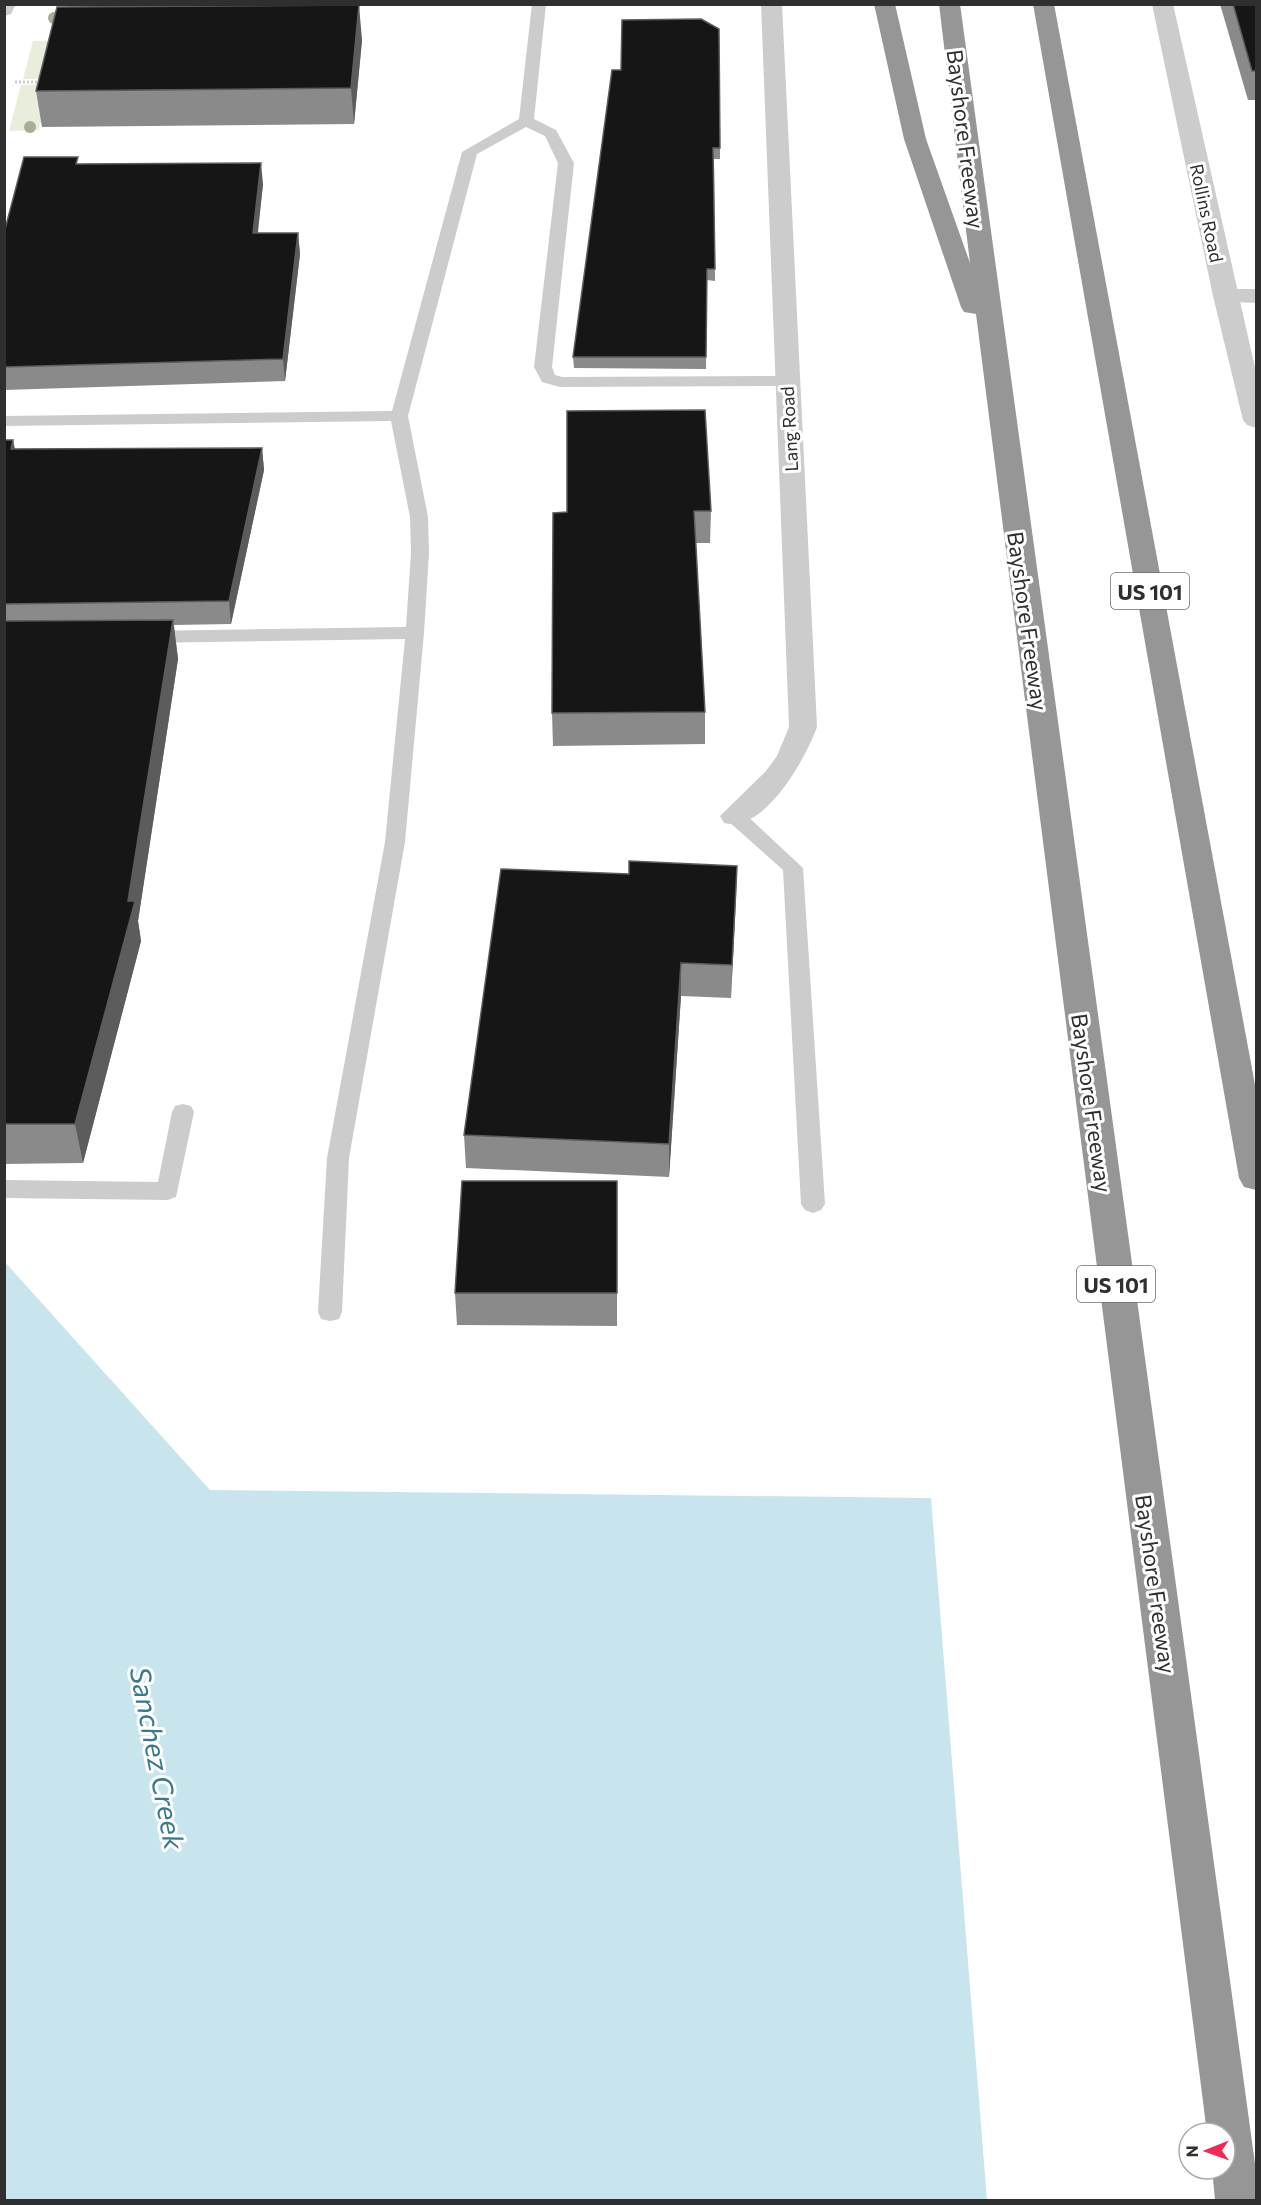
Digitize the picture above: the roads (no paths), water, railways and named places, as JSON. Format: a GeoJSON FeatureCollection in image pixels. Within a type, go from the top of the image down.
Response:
{"type":"FeatureCollection","features":[{"type":"Feature","properties":{"kind":"highway"},"geometry":{"type":"LineString","coordinates":[[884,4],[915,139],[995,368]]}},
{"type":"Feature","properties":{"kind":"highway","name":"Bayshore Freeway"},"geometry":{"type":"LineString","coordinates":[[949,4],[995,368],[1238,2200]]}},
{"type":"Feature","properties":{"kind":"highway","name":"US 101"},"geometry":{"type":"LineString","coordinates":[[1043,4],[1257,1178]]}},
{"type":"Feature","properties":{"kind":"street"},"geometry":{"type":"LineString","coordinates":[[4,10],[6,4]]}},
{"type":"Feature","properties":{"kind":"street","name":"Rollins Road"},"geometry":{"type":"LineString","coordinates":[[1162,4],[1225,296],[1257,420]]}},
{"type":"Feature","properties":{"kind":"street","name":"Lang Road"},"geometry":{"type":"LineString","coordinates":[[735,816],[772,784],[794,757],[803,728],[787,381],[764,8]]}},
{"type":"Feature","properties":{"kind":"street"},"geometry":{"type":"LineString","coordinates":[[1225,296],[1257,296]]}},
{"type":"Feature","properties":{"kind":"lane"},"geometry":{"type":"LineString","coordinates":[[526,121],[539,4]]}},
{"type":"Feature","properties":{"kind":"lane"},"geometry":{"type":"LineString","coordinates":[[526,121],[551,133],[566,163],[543,368],[548,378],[560,382],[787,381]]}},
{"type":"Feature","properties":{"kind":"lane"},"geometry":{"type":"LineString","coordinates":[[330,1312],[338,1158],[396,842],[415,633],[420,553],[419,517],[399,416],[470,152],[526,121]]}},
{"type":"Feature","properties":{"kind":"lane"},"geometry":{"type":"LineString","coordinates":[[4,421],[399,416]]}},
{"type":"Feature","properties":{"kind":"lane"},"geometry":{"type":"LineString","coordinates":[[122,637],[415,633]]}},
{"type":"Feature","properties":{"kind":"lane"},"geometry":{"type":"LineString","coordinates":[[735,816],[793,868],[813,1204]]}},
{"type":"Feature","properties":{"kind":"lane"},"geometry":{"type":"LineString","coordinates":[[4,1189],[168,1191],[183,1112]]}},
{"type":"Feature","properties":{"kind":"water","name":"Sanchez Creek"},"geometry":{"type":"Polygon","coordinates":[[[4,1261],[210,1490],[931,1498],[987,2200],[5,2200],[4,1261]]]}}]}
